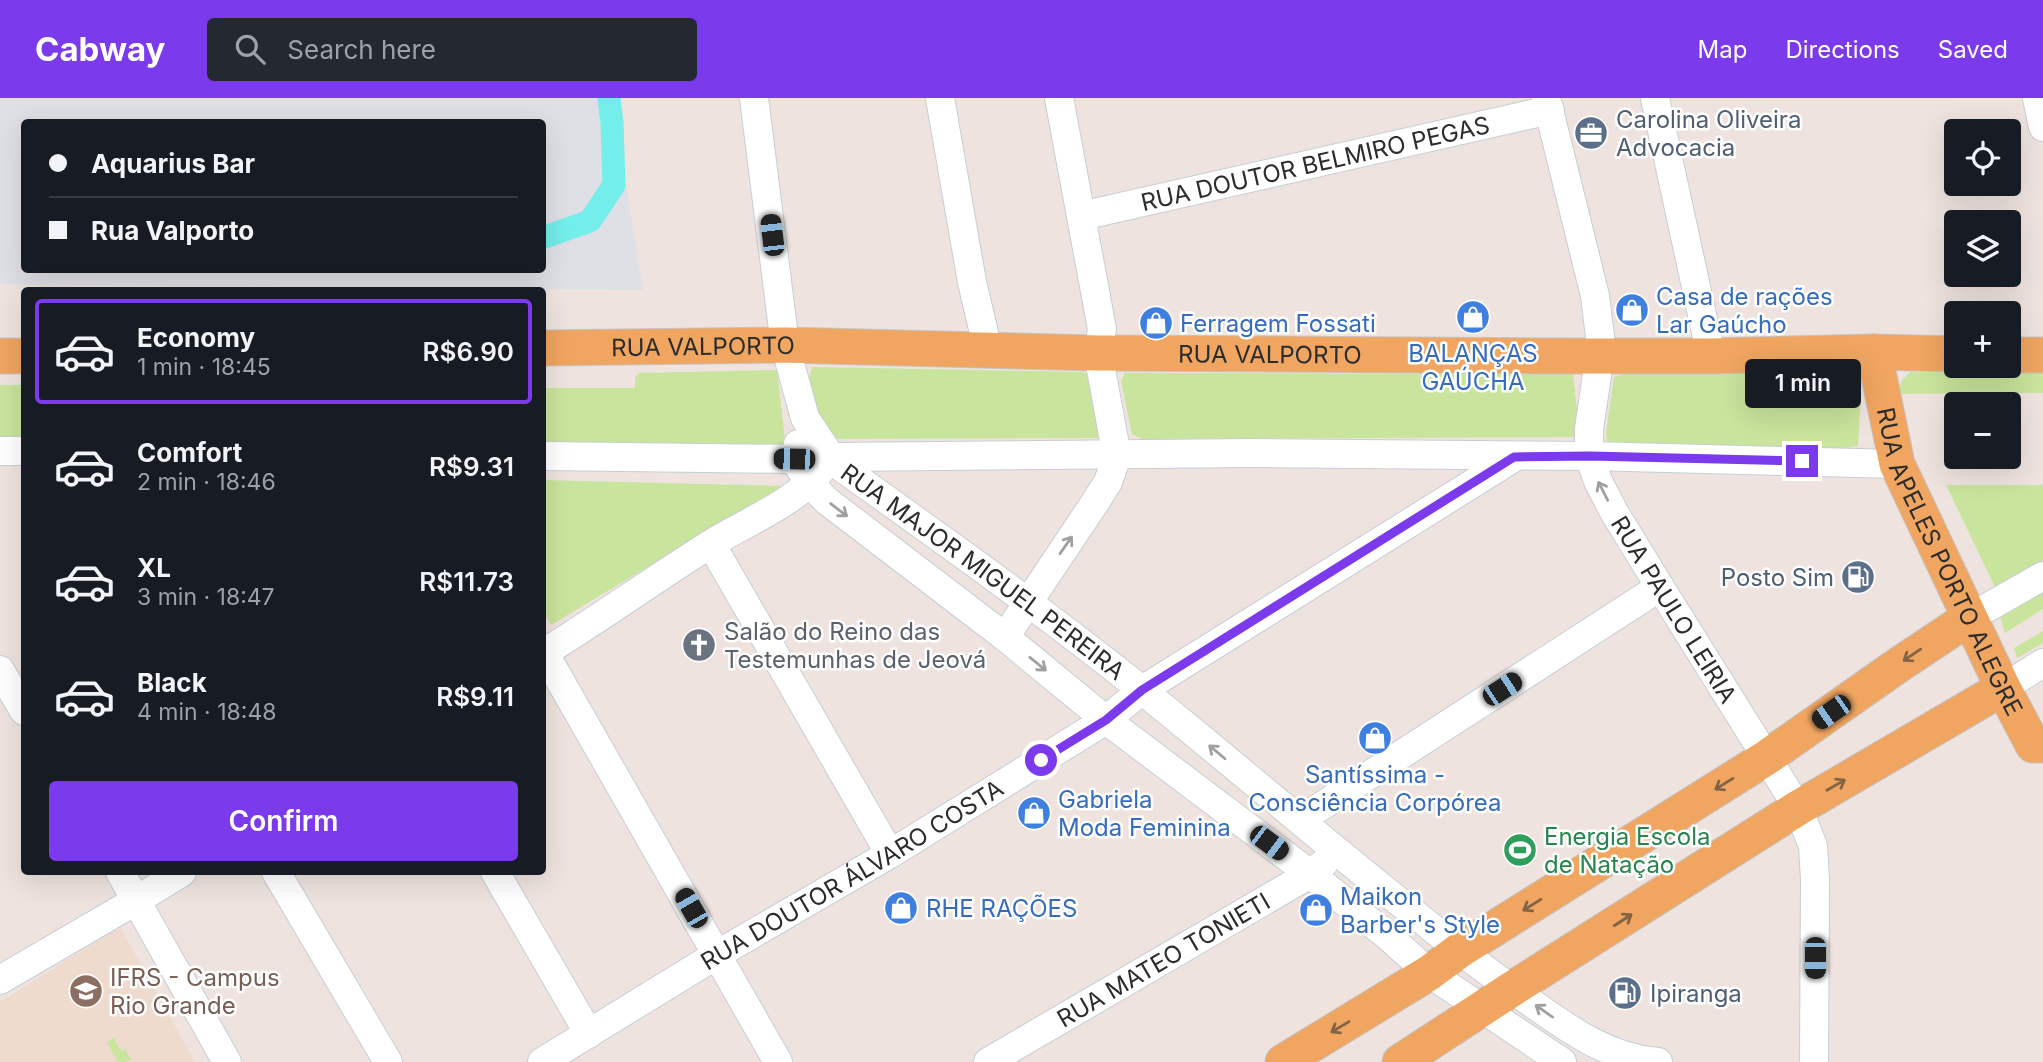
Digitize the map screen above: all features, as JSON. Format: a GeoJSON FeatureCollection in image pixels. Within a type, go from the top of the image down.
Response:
{"type":"FeatureCollection","features":[{"type":"Feature","properties":{"kind":"main road","name":"RUA VALPORTO"},"geometry":{"type":"LineString","coordinates":[[546,348],[785,345],[1098,353],[1711,356],[1874,352],[1944,354]]}},
{"type":"Feature","properties":{"kind":"main road","name":"RUA APELES PORTO ALEGRE"},"geometry":{"type":"LineString","coordinates":[[1874,352],[1897,464],[2003,688],[2040,751]]}},
{"type":"Feature","properties":{"kind":"main road"},"geometry":{"type":"LineString","coordinates":[[2021,355],[2043,355]]}},
{"type":"Feature","properties":{"kind":"main road"},"geometry":{"type":"LineString","coordinates":[[0,356],[21,356]]}},
{"type":"Feature","properties":{"kind":"main road"},"geometry":{"type":"LineString","coordinates":[[1283,1062],[1429,973],[1460,950],[1766,758],[1969,618]]}},
{"type":"Feature","properties":{"kind":"main road"},"geometry":{"type":"LineString","coordinates":[[1400,1062],[1798,808],[2003,688]]}},
{"type":"Feature","properties":{"kind":"street"},"geometry":{"type":"LineString","coordinates":[[754,98],[785,345],[805,418],[794,459]]}},
{"type":"Feature","properties":{"kind":"street"},"geometry":{"type":"LineString","coordinates":[[940,98],[972,282],[988,350]]}},
{"type":"Feature","properties":{"kind":"street"},"geometry":{"type":"LineString","coordinates":[[1005,636],[1108,482],[1117,456],[1098,353],[1102,329],[1059,98]]}},
{"type":"Feature","properties":{"kind":"street"},"geometry":{"type":"LineString","coordinates":[[1655,98],[1711,356]]}},
{"type":"Feature","properties":{"kind":"street"},"geometry":{"type":"LineString","coordinates":[[2037,98],[2043,127]]}},
{"type":"Feature","properties":{"kind":"street"},"geometry":{"type":"LineString","coordinates":[[1548,104],[1595,296],[1600,337],[1600,355],[1589,429],[1590,456]]}},
{"type":"Feature","properties":{"kind":"street","name":"RUA DOUTOR BELMIRO PEGAS"},"geometry":{"type":"LineString","coordinates":[[1081,216],[1548,104]]}},
{"type":"Feature","properties":{"kind":"street","name":"RUA MAJOR MIGUEL PEREIRA"},"geometry":{"type":"LineString","coordinates":[[805,418],[831,457],[841,467],[1027,601],[1142,690],[1337,853],[1460,950],[1498,998]]}},
{"type":"Feature","properties":{"kind":"street"},"geometry":{"type":"LineString","coordinates":[[0,451],[21,451]]}},
{"type":"Feature","properties":{"kind":"street"},"geometry":{"type":"LineString","coordinates":[[546,456],[794,459],[1253,453],[1590,456],[1897,464]]}},
{"type":"Feature","properties":{"kind":"street","name":"RUA PAULO LEIRIA"},"geometry":{"type":"LineString","coordinates":[[1590,456],[1598,481],[1614,512],[1798,808],[1813,846],[1814,1062]]}},
{"type":"Feature","properties":{"kind":"street"},"geometry":{"type":"LineString","coordinates":[[546,650],[710,544],[779,505],[810,484],[831,457]]}},
{"type":"Feature","properties":{"kind":"street","name":"RUA DOUTOR ÁLVARO COSTA"},"geometry":{"type":"LineString","coordinates":[[542,1062],[718,954],[890,855],[1106,720],[1142,690],[1514,457]]}},
{"type":"Feature","properties":{"kind":"street","name":"RUA MAJOR MIGUEL PEREIRA"},"geometry":{"type":"LineString","coordinates":[[794,459],[810,484],[827,501],[1005,636],[1106,720],[1310,874],[1388,936],[1429,973],[1498,998]]}},
{"type":"Feature","properties":{"kind":"street"},"geometry":{"type":"LineString","coordinates":[[710,544],[890,855]]}},
{"type":"Feature","properties":{"kind":"street"},"geometry":{"type":"LineString","coordinates":[[1969,618],[2043,576]]}},
{"type":"Feature","properties":{"kind":"street"},"geometry":{"type":"LineString","coordinates":[[1300,820],[1660,587]]}},
{"type":"Feature","properties":{"kind":"street"},"geometry":{"type":"LineString","coordinates":[[546,657],[778,1062]]}},
{"type":"Feature","properties":{"kind":"street"},"geometry":{"type":"LineString","coordinates":[[2003,688],[2043,663]]}},
{"type":"Feature","properties":{"kind":"street"},"geometry":{"type":"LineString","coordinates":[[0,670],[21,706]]}},
{"type":"Feature","properties":{"kind":"street","name":"RUA MATEO TONIETI"},"geometry":{"type":"LineString","coordinates":[[988,1062],[1310,874],[1337,853]]}},
{"type":"Feature","properties":{"kind":"street"},"geometry":{"type":"LineString","coordinates":[[122,875],[227,1062]]}},
{"type":"Feature","properties":{"kind":"street"},"geometry":{"type":"LineString","coordinates":[[0,980],[177,875]]}},
{"type":"Feature","properties":{"kind":"street"},"geometry":{"type":"LineString","coordinates":[[277,875],[388,1062]]}},
{"type":"Feature","properties":{"kind":"street"},"geometry":{"type":"LineString","coordinates":[[497,875],[589,1034]]}},
{"type":"Feature","properties":{"kind":"street"},"geometry":{"type":"LineString","coordinates":[[1498,998],[1580,1037],[1599,1055],[1658,1062]]}},
{"type":"Feature","properties":{"kind":"street"},"geometry":{"type":"LineString","coordinates":[[1498,998],[1562,1062]]}},
{"type":"Feature","properties":{"kind":"shaded area"},"geometry":{"type":"Polygon","coordinates":[[[0,98],[612,98],[643,290],[0,284],[0,98]]]}},
{"type":"Feature","properties":{"kind":"shaded area","name":"IFRS - Campus Rio Grande"},"geometry":{"type":"Polygon","coordinates":[[[120,927],[195,1062],[0,1062],[0,1002],[120,927]]]}},
{"type":"Feature","properties":{"kind":"green space"},"geometry":{"type":"Polygon","coordinates":[[[812,367],[1083,372],[1092,377],[1102,438],[838,439],[827,434],[808,383],[812,367]]]}},
{"type":"Feature","properties":{"kind":"green space"},"geometry":{"type":"Polygon","coordinates":[[[777,370],[786,450],[546,447],[546,388],[635,388],[635,377],[640,373],[777,370]]]}},
{"type":"Feature","properties":{"kind":"green space"},"geometry":{"type":"Polygon","coordinates":[[[1854,372],[1862,375],[1858,446],[1617,447],[1607,443],[1614,377],[1625,374],[1854,372]]]}},
{"type":"Feature","properties":{"kind":"green space"},"geometry":{"type":"Polygon","coordinates":[[[1910,372],[1944,372],[1944,378],[2021,378],[2021,373],[2043,373],[2043,393],[1899,394],[1901,382],[1910,372]]]}},
{"type":"Feature","properties":{"kind":"green space"},"geometry":{"type":"Polygon","coordinates":[[[1125,373],[1573,374],[1580,437],[1142,439],[1132,434],[1121,381],[1125,373]]]}},
{"type":"Feature","properties":{"kind":"green space"},"geometry":{"type":"Polygon","coordinates":[[[0,385],[21,385],[21,442],[0,441],[0,385]]]}},
{"type":"Feature","properties":{"kind":"green space"},"geometry":{"type":"Polygon","coordinates":[[[546,480],[782,486],[551,625],[546,616],[546,480]]]}},
{"type":"Feature","properties":{"kind":"green space"},"geometry":{"type":"Polygon","coordinates":[[[1946,485],[2043,485],[2043,560],[1995,587],[1946,485]]]}},
{"type":"Feature","properties":{"kind":"green space"},"geometry":{"type":"Polygon","coordinates":[[[2043,591],[2043,609],[2005,633],[2000,616],[2043,591]]]}},
{"type":"Feature","properties":{"kind":"green space"},"geometry":{"type":"Polygon","coordinates":[[[2043,631],[2043,643],[2017,658],[2014,648],[2043,631]]]}},
{"type":"Feature","properties":{"kind":"green space"},"geometry":{"type":"Polygon","coordinates":[[[114,1038],[121,1051],[125,1049],[131,1059],[118,1062],[107,1042],[114,1038]]]}},
{"type":"Feature","properties":{"kind":"waterway"},"geometry":{"type":"LineString","coordinates":[[546,237],[590,221],[614,185],[609,98]]}},
{"type":"Feature","properties":{"kind":"place","name":"Carolina Oliveira Advocacia"},"geometry":{"type":"Point","coordinates":[1591,133]}},
{"type":"Feature","properties":{"kind":"place","name":"Casa de rações Lar Gaúcho"},"geometry":{"type":"Point","coordinates":[1632,310]}},
{"type":"Feature","properties":{"kind":"place","name":"BALANÇAS GAÚCHA"},"geometry":{"type":"Point","coordinates":[1473,317]}},
{"type":"Feature","properties":{"kind":"place","name":"Ferragem Fossati"},"geometry":{"type":"Point","coordinates":[1156,323]}},
{"type":"Feature","properties":{"kind":"place","name":"Posto Sim"},"geometry":{"type":"Point","coordinates":[1858,577]}},
{"type":"Feature","properties":{"kind":"place","name":"Salão do Reino das Testemunhas de Jeová"},"geometry":{"type":"Point","coordinates":[699,645]}},
{"type":"Feature","properties":{"kind":"place","name":"Santíssima - Consciência Corpórea"},"geometry":{"type":"Point","coordinates":[1375,738]}},
{"type":"Feature","properties":{"kind":"place","name":"Gabriela Moda Feminina"},"geometry":{"type":"Point","coordinates":[1034,813]}},
{"type":"Feature","properties":{"kind":"place","name":"Energia Escola de Natação"},"geometry":{"type":"Point","coordinates":[1520,850]}},
{"type":"Feature","properties":{"kind":"place","name":"RHE RAÇÕES"},"geometry":{"type":"Point","coordinates":[901,908]}},
{"type":"Feature","properties":{"kind":"place","name":"Maikon Barber's Style"},"geometry":{"type":"Point","coordinates":[1316,910]}},
{"type":"Feature","properties":{"kind":"place","name":"IFRS - Campus Rio Grande"},"geometry":{"type":"Point","coordinates":[86,991]}},
{"type":"Feature","properties":{"kind":"place","name":"Ipiranga"},"geometry":{"type":"Point","coordinates":[1625,993]}},
{"type":"Feature","properties":{"kind":"route"},"geometry":{"type":"LineString","coordinates":[[1041,760],[1106,720],[1142,690],[1514,457],[1802,461]]}}]}
